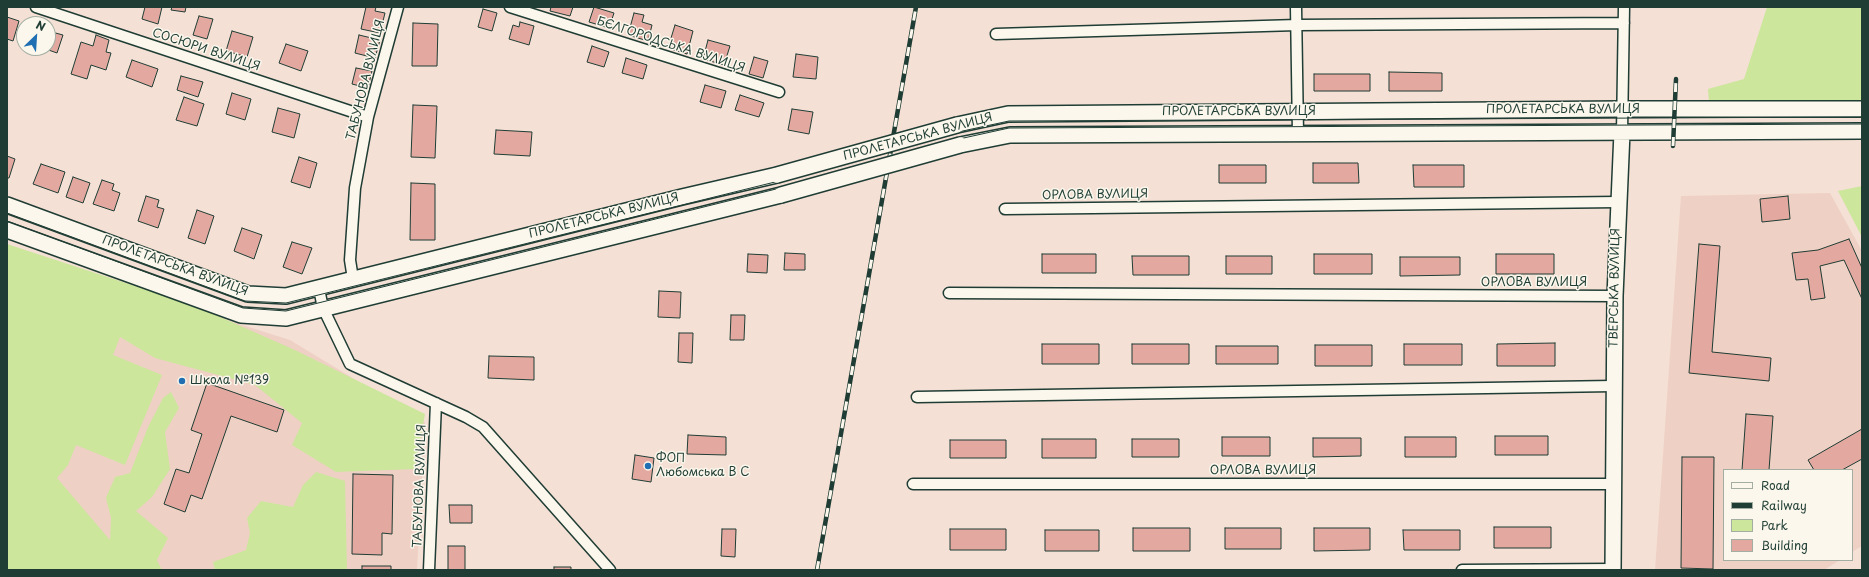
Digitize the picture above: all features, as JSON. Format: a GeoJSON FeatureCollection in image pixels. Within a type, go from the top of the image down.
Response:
{"type":"FeatureCollection","features":[{"type":"Feature","properties":{"kind":"main road","name":"ПРОЛЕТАРСЬКА ВУЛИЦЯ"},"geometry":{"type":"LineString","coordinates":[[7,205],[248,294],[286,296],[319,289],[353,279],[682,197],[777,175],[957,125],[1008,114],[1622,109],[1862,109]]}},
{"type":"Feature","properties":{"kind":"main road","name":"ПРОЛЕТАРСЬКА ВУЛИЦЯ"},"geometry":{"type":"LineString","coordinates":[[7,230],[240,315],[286,318],[781,195],[960,146],[1010,135],[1862,131]]}},
{"type":"Feature","properties":{"kind":"main road","name":"ТВЕРСЬКА ВУЛИЦЯ"},"geometry":{"type":"LineString","coordinates":[[1613,570],[1613,386],[1618,202],[1622,132]]}},
{"type":"Feature","properties":{"kind":"street","name":"СОСЮРИ ВУЛИЦЯ"},"geometry":{"type":"LineString","coordinates":[[36,7],[368,117]]}},
{"type":"Feature","properties":{"kind":"street","name":"ТАБУНОВА ВУЛИЦЯ"},"geometry":{"type":"LineString","coordinates":[[353,279],[350,260],[355,188],[368,117],[398,7]]}},
{"type":"Feature","properties":{"kind":"street","name":"БЄЛГОРОДСЬКА ВУЛИЦЯ"},"geometry":{"type":"LineString","coordinates":[[510,7],[778,92]]}},
{"type":"Feature","properties":{"kind":"street"},"geometry":{"type":"LineString","coordinates":[[1296,7],[1298,134]]}},
{"type":"Feature","properties":{"kind":"street","name":"ТВЕРСЬКА ВУЛИЦЯ"},"geometry":{"type":"LineString","coordinates":[[1622,132],[1624,7]]}},
{"type":"Feature","properties":{"kind":"street"},"geometry":{"type":"LineString","coordinates":[[996,34],[1297,25],[1624,23]]}},
{"type":"Feature","properties":{"kind":"street","name":"ОРЛОВА ВУЛИЦЯ"},"geometry":{"type":"LineString","coordinates":[[1005,209],[1618,202]]}},
{"type":"Feature","properties":{"kind":"street"},"geometry":{"type":"LineString","coordinates":[[319,289],[323,308],[350,364],[466,417],[487,431],[610,570]]}},
{"type":"Feature","properties":{"kind":"street","name":"ОРЛОВА ВУЛИЦЯ"},"geometry":{"type":"LineString","coordinates":[[949,293],[1615,296]]}},
{"type":"Feature","properties":{"kind":"street"},"geometry":{"type":"LineString","coordinates":[[917,397],[1613,386]]}},
{"type":"Feature","properties":{"kind":"street","name":"ТАБУНОВА ВУЛИЦЯ"},"geometry":{"type":"LineString","coordinates":[[430,570],[436,403]]}},
{"type":"Feature","properties":{"kind":"street","name":"ОРЛОВА ВУЛИЦЯ"},"geometry":{"type":"LineString","coordinates":[[913,484],[1614,484]]}},
{"type":"Feature","properties":{"kind":"street"},"geometry":{"type":"LineString","coordinates":[[1462,570],[1613,570]]}},
{"type":"Feature","properties":{"kind":"shaded area"},"geometry":{"type":"Polygon","coordinates":[[[1830,193],[1862,251],[1862,546],[1853,551],[1853,469],[1723,469],[1723,561],[1838,561],[1824,570],[1655,570],[1681,196],[1830,193]]]}},
{"type":"Feature","properties":{"kind":"shaded area","name":"Школа №139"},"geometry":{"type":"Polygon","coordinates":[[[7,251],[290,340],[425,422],[417,570],[7,570],[7,251]]]}},
{"type":"Feature","properties":{"kind":"green space"},"geometry":{"type":"Polygon","coordinates":[[[1767,7],[1862,7],[1862,102],[1709,102],[1708,89],[1744,79],[1767,7]]]}},
{"type":"Feature","properties":{"kind":"green space"},"geometry":{"type":"Polygon","coordinates":[[[1862,186],[1862,237],[1838,191],[1862,186]]]}},
{"type":"Feature","properties":{"kind":"green space"},"geometry":{"type":"Polygon","coordinates":[[[7,244],[193,305],[295,350],[425,414],[415,469],[336,472],[292,445],[302,423],[255,385],[155,358],[120,337],[113,355],[162,375],[125,465],[76,445],[68,465],[57,478],[110,540],[111,518],[106,498],[115,477],[130,473],[148,427],[163,398],[171,392],[179,408],[165,432],[170,469],[152,497],[136,511],[168,538],[157,560],[162,570],[7,570],[7,244]]]}},
{"type":"Feature","properties":{"kind":"green space"},"geometry":{"type":"Polygon","coordinates":[[[316,472],[345,481],[347,570],[215,570],[213,562],[246,550],[250,533],[247,518],[261,501],[293,507],[303,485],[316,472]]]}},
{"type":"Feature","properties":{"kind":"building"},"geometry":{"type":"Polygon","coordinates":[[[145,7],[162,7],[158,24],[142,19],[145,7]]]}},
{"type":"Feature","properties":{"kind":"building"},"geometry":{"type":"Polygon","coordinates":[[[172,7],[186,7],[185,12],[171,10],[172,7]]]}},
{"type":"Feature","properties":{"kind":"building"},"geometry":{"type":"Polygon","coordinates":[[[366,7],[376,7],[375,11],[385,13],[380,33],[361,29],[366,7]]]}},
{"type":"Feature","properties":{"kind":"building"},"geometry":{"type":"Polygon","coordinates":[[[551,7],[573,7],[570,16],[550,11],[551,7]]]}},
{"type":"Feature","properties":{"kind":"building"},"geometry":{"type":"Polygon","coordinates":[[[594,7],[614,13],[609,28],[589,22],[594,7]]]}},
{"type":"Feature","properties":{"kind":"building"},"geometry":{"type":"Polygon","coordinates":[[[483,9],[497,13],[492,31],[478,27],[483,9]]]}},
{"type":"Feature","properties":{"kind":"building"},"geometry":{"type":"Polygon","coordinates":[[[634,13],[644,15],[642,22],[652,25],[648,41],[628,35],[634,13]]]}},
{"type":"Feature","properties":{"kind":"building"},"geometry":{"type":"Polygon","coordinates":[[[199,16],[213,19],[207,39],[193,35],[199,16]]]}},
{"type":"Feature","properties":{"kind":"building"},"geometry":{"type":"Polygon","coordinates":[[[7,17],[16,20],[16,31],[13,41],[7,39],[7,17]]]}},
{"type":"Feature","properties":{"kind":"building"},"geometry":{"type":"Polygon","coordinates":[[[520,22],[534,26],[529,45],[509,39],[513,25],[519,27],[520,22]]]}},
{"type":"Feature","properties":{"kind":"building"},"geometry":{"type":"Polygon","coordinates":[[[413,23],[438,24],[437,66],[412,66],[413,23]]]}},
{"type":"Feature","properties":{"kind":"building"},"geometry":{"type":"Polygon","coordinates":[[[675,25],[693,31],[687,54],[668,48],[675,25]]]}},
{"type":"Feature","properties":{"kind":"building"},"geometry":{"type":"Polygon","coordinates":[[[232,31],[253,37],[247,57],[226,51],[232,31]]]}},
{"type":"Feature","properties":{"kind":"building"},"geometry":{"type":"Polygon","coordinates":[[[56,33],[63,35],[56,53],[56,33]]]}},
{"type":"Feature","properties":{"kind":"building"},"geometry":{"type":"Polygon","coordinates":[[[96,35],[109,40],[106,52],[111,53],[106,70],[91,65],[87,79],[71,74],[81,42],[93,46],[96,35]]]}},
{"type":"Feature","properties":{"kind":"building"},"geometry":{"type":"Polygon","coordinates":[[[359,35],[380,40],[375,58],[355,53],[359,35]]]}},
{"type":"Feature","properties":{"kind":"building"},"geometry":{"type":"Polygon","coordinates":[[[708,40],[730,46],[724,65],[703,59],[708,40]]]}},
{"type":"Feature","properties":{"kind":"building"},"geometry":{"type":"Polygon","coordinates":[[[286,44],[308,51],[301,71],[279,63],[286,44]]]}},
{"type":"Feature","properties":{"kind":"building"},"geometry":{"type":"Polygon","coordinates":[[[592,46],[609,52],[604,67],[587,62],[592,46]]]}},
{"type":"Feature","properties":{"kind":"building"},"geometry":{"type":"Polygon","coordinates":[[[796,54],[818,57],[816,79],[793,77],[796,54]]]}},
{"type":"Feature","properties":{"kind":"building"},"geometry":{"type":"Polygon","coordinates":[[[754,57],[768,61],[763,78],[749,74],[754,57]]]}},
{"type":"Feature","properties":{"kind":"building"},"geometry":{"type":"Polygon","coordinates":[[[626,58],[647,65],[643,79],[622,73],[626,58]]]}},
{"type":"Feature","properties":{"kind":"building"},"geometry":{"type":"Polygon","coordinates":[[[132,60],[158,69],[152,87],[126,77],[132,60]]]}},
{"type":"Feature","properties":{"kind":"building"},"geometry":{"type":"Polygon","coordinates":[[[356,68],[372,71],[368,88],[352,84],[356,68]]]}},
{"type":"Feature","properties":{"kind":"building"},"geometry":{"type":"Polygon","coordinates":[[[1389,72],[1442,73],[1442,91],[1389,91],[1389,72]]]}},
{"type":"Feature","properties":{"kind":"building"},"geometry":{"type":"Polygon","coordinates":[[[1314,74],[1370,74],[1370,91],[1314,91],[1314,74]]]}},
{"type":"Feature","properties":{"kind":"building"},"geometry":{"type":"Polygon","coordinates":[[[181,76],[203,82],[198,97],[177,90],[181,76]]]}},
{"type":"Feature","properties":{"kind":"building"},"geometry":{"type":"Polygon","coordinates":[[[705,85],[726,91],[721,108],[700,102],[705,85]]]}},
{"type":"Feature","properties":{"kind":"building"},"geometry":{"type":"Polygon","coordinates":[[[232,93],[251,99],[245,120],[226,114],[232,93]]]}},
{"type":"Feature","properties":{"kind":"building"},"geometry":{"type":"Polygon","coordinates":[[[740,95],[764,103],[759,117],[735,110],[740,95]]]}},
{"type":"Feature","properties":{"kind":"building"},"geometry":{"type":"Polygon","coordinates":[[[184,97],[204,104],[197,126],[176,120],[184,97]]]}},
{"type":"Feature","properties":{"kind":"building"},"geometry":{"type":"Polygon","coordinates":[[[413,105],[437,106],[435,158],[411,157],[413,105]]]}},
{"type":"Feature","properties":{"kind":"building"},"geometry":{"type":"Polygon","coordinates":[[[278,108],[300,114],[294,138],[272,132],[278,108]]]}},
{"type":"Feature","properties":{"kind":"building"},"geometry":{"type":"Polygon","coordinates":[[[792,109],[813,112],[809,134],[788,130],[792,109]]]}},
{"type":"Feature","properties":{"kind":"building"},"geometry":{"type":"Polygon","coordinates":[[[496,130],[532,132],[530,156],[494,154],[496,130]]]}},
{"type":"Feature","properties":{"kind":"building"},"geometry":{"type":"Polygon","coordinates":[[[7,156],[15,159],[9,178],[7,178],[7,156]]]}},
{"type":"Feature","properties":{"kind":"building"},"geometry":{"type":"Polygon","coordinates":[[[299,157],[317,163],[310,188],[291,182],[299,157]]]}},
{"type":"Feature","properties":{"kind":"building"},"geometry":{"type":"Polygon","coordinates":[[[1313,163],[1358,163],[1359,183],[1313,183],[1313,163]]]}},
{"type":"Feature","properties":{"kind":"building"},"geometry":{"type":"Polygon","coordinates":[[[41,164],[65,172],[58,193],[33,184],[41,164]]]}},
{"type":"Feature","properties":{"kind":"building"},"geometry":{"type":"Polygon","coordinates":[[[1219,165],[1266,165],[1266,183],[1219,183],[1219,165]]]}},
{"type":"Feature","properties":{"kind":"building"},"geometry":{"type":"Polygon","coordinates":[[[1413,165],[1464,165],[1464,187],[1414,187],[1413,165]]]}},
{"type":"Feature","properties":{"kind":"building"},"geometry":{"type":"Polygon","coordinates":[[[73,177],[90,183],[83,203],[66,197],[73,177]]]}},
{"type":"Feature","properties":{"kind":"building"},"geometry":{"type":"Polygon","coordinates":[[[102,180],[114,184],[112,190],[120,193],[114,211],[93,204],[102,180]]]}},
{"type":"Feature","properties":{"kind":"building"},"geometry":{"type":"Polygon","coordinates":[[[411,183],[435,184],[435,240],[410,240],[411,183]]]}},
{"type":"Feature","properties":{"kind":"building"},"geometry":{"type":"Polygon","coordinates":[[[146,196],[159,200],[157,207],[164,209],[158,228],[138,221],[146,196]]]}},
{"type":"Feature","properties":{"kind":"building"},"geometry":{"type":"Polygon","coordinates":[[[1788,196],[1790,219],[1762,222],[1760,199],[1788,196]]]}},
{"type":"Feature","properties":{"kind":"building"},"geometry":{"type":"Polygon","coordinates":[[[197,210],[214,216],[205,244],[188,238],[197,210]]]}},
{"type":"Feature","properties":{"kind":"building"},"geometry":{"type":"Polygon","coordinates":[[[242,228],[262,235],[254,259],[234,251],[242,228]]]}},
{"type":"Feature","properties":{"kind":"building"},"geometry":{"type":"Polygon","coordinates":[[[1849,239],[1862,268],[1862,299],[1844,260],[1820,266],[1825,298],[1811,300],[1808,279],[1796,280],[1792,253],[1818,250],[1849,239]]]}},
{"type":"Feature","properties":{"kind":"building"},"geometry":{"type":"Polygon","coordinates":[[[292,242],[312,248],[302,274],[283,267],[292,242]]]}},
{"type":"Feature","properties":{"kind":"building"},"geometry":{"type":"Polygon","coordinates":[[[1699,244],[1720,246],[1712,352],[1771,358],[1769,381],[1689,373],[1699,244]]]}},
{"type":"Feature","properties":{"kind":"building"},"geometry":{"type":"Polygon","coordinates":[[[785,253],[805,254],[805,270],[784,270],[785,253]]]}},
{"type":"Feature","properties":{"kind":"building"},"geometry":{"type":"Polygon","coordinates":[[[748,254],[768,255],[767,273],[747,272],[748,254]]]}},
{"type":"Feature","properties":{"kind":"building"},"geometry":{"type":"Polygon","coordinates":[[[1042,254],[1096,254],[1096,273],[1042,273],[1042,254]]]}},
{"type":"Feature","properties":{"kind":"building"},"geometry":{"type":"Polygon","coordinates":[[[1314,254],[1372,254],[1372,274],[1314,274],[1314,254]]]}},
{"type":"Feature","properties":{"kind":"building"},"geometry":{"type":"Polygon","coordinates":[[[1496,254],[1554,254],[1554,274],[1496,274],[1496,254]]]}},
{"type":"Feature","properties":{"kind":"building"},"geometry":{"type":"Polygon","coordinates":[[[1132,256],[1189,256],[1189,275],[1133,275],[1132,256]]]}},
{"type":"Feature","properties":{"kind":"building"},"geometry":{"type":"Polygon","coordinates":[[[1226,256],[1272,256],[1272,274],[1226,274],[1226,256]]]}},
{"type":"Feature","properties":{"kind":"building"},"geometry":{"type":"Polygon","coordinates":[[[1400,257],[1460,257],[1460,275],[1400,276],[1400,257]]]}},
{"type":"Feature","properties":{"kind":"building"},"geometry":{"type":"Polygon","coordinates":[[[659,291],[681,292],[680,318],[658,317],[659,291]]]}},
{"type":"Feature","properties":{"kind":"building"},"geometry":{"type":"Polygon","coordinates":[[[731,315],[745,315],[744,340],[730,340],[731,315]]]}},
{"type":"Feature","properties":{"kind":"building"},"geometry":{"type":"Polygon","coordinates":[[[679,333],[693,333],[692,363],[678,362],[679,333]]]}},
{"type":"Feature","properties":{"kind":"building"},"geometry":{"type":"Polygon","coordinates":[[[1555,343],[1555,366],[1497,366],[1497,344],[1555,343]]]}},
{"type":"Feature","properties":{"kind":"building"},"geometry":{"type":"Polygon","coordinates":[[[1042,344],[1099,344],[1099,364],[1042,364],[1042,344]]]}},
{"type":"Feature","properties":{"kind":"building"},"geometry":{"type":"Polygon","coordinates":[[[1132,344],[1189,344],[1189,364],[1132,364],[1132,344]]]}},
{"type":"Feature","properties":{"kind":"building"},"geometry":{"type":"Polygon","coordinates":[[[1404,344],[1462,344],[1462,365],[1404,365],[1404,344]]]}},
{"type":"Feature","properties":{"kind":"building"},"geometry":{"type":"Polygon","coordinates":[[[1315,345],[1372,345],[1372,366],[1315,366],[1315,345]]]}},
{"type":"Feature","properties":{"kind":"building"},"geometry":{"type":"Polygon","coordinates":[[[1216,346],[1278,346],[1278,364],[1216,364],[1216,346]]]}},
{"type":"Feature","properties":{"kind":"building"},"geometry":{"type":"Polygon","coordinates":[[[489,356],[534,357],[534,380],[488,378],[489,356]]]}},
{"type":"Feature","properties":{"kind":"building"},"geometry":{"type":"Polygon","coordinates":[[[207,383],[284,410],[277,432],[231,416],[202,499],[191,495],[185,512],[164,504],[176,469],[189,473],[202,434],[191,430],[207,383]]]}},
{"type":"Feature","properties":{"kind":"building"},"geometry":{"type":"Polygon","coordinates":[[[1746,414],[1773,416],[1769,469],[1742,469],[1746,414]]]}},
{"type":"Feature","properties":{"kind":"building"},"geometry":{"type":"Polygon","coordinates":[[[1862,429],[1862,459],[1844,469],[1813,469],[1808,460],[1862,429]]]}},
{"type":"Feature","properties":{"kind":"building"},"geometry":{"type":"Polygon","coordinates":[[[688,435],[726,437],[726,455],[687,454],[688,435]]]}},
{"type":"Feature","properties":{"kind":"building"},"geometry":{"type":"Polygon","coordinates":[[[1495,436],[1548,436],[1548,455],[1495,455],[1495,436]]]}},
{"type":"Feature","properties":{"kind":"building"},"geometry":{"type":"Polygon","coordinates":[[[1222,437],[1270,437],[1270,456],[1222,456],[1222,437]]]}},
{"type":"Feature","properties":{"kind":"building"},"geometry":{"type":"Polygon","coordinates":[[[1405,437],[1456,437],[1456,457],[1405,457],[1405,437]]]}},
{"type":"Feature","properties":{"kind":"building"},"geometry":{"type":"Polygon","coordinates":[[[1313,438],[1361,438],[1361,456],[1313,457],[1313,438]]]}},
{"type":"Feature","properties":{"kind":"building"},"geometry":{"type":"Polygon","coordinates":[[[1042,439],[1096,439],[1096,458],[1042,458],[1042,439]]]}},
{"type":"Feature","properties":{"kind":"building"},"geometry":{"type":"Polygon","coordinates":[[[1132,439],[1179,439],[1179,457],[1132,457],[1132,439]]]}},
{"type":"Feature","properties":{"kind":"building"},"geometry":{"type":"Polygon","coordinates":[[[950,440],[1006,440],[1006,458],[950,458],[950,440]]]}},
{"type":"Feature","properties":{"kind":"building"},"geometry":{"type":"Polygon","coordinates":[[[635,455],[654,458],[651,482],[632,479],[635,455]]]}},
{"type":"Feature","properties":{"kind":"building"},"geometry":{"type":"Polygon","coordinates":[[[1682,457],[1714,457],[1713,569],[1681,568],[1682,457]]]}},
{"type":"Feature","properties":{"kind":"building"},"geometry":{"type":"Polygon","coordinates":[[[353,474],[393,475],[392,534],[382,533],[382,555],[352,554],[353,474]]]}},
{"type":"Feature","properties":{"kind":"building"},"geometry":{"type":"Polygon","coordinates":[[[449,505],[472,505],[472,523],[450,523],[449,505]]]}},
{"type":"Feature","properties":{"kind":"building"},"geometry":{"type":"Polygon","coordinates":[[[1494,527],[1551,527],[1551,548],[1494,548],[1494,527]]]}},
{"type":"Feature","properties":{"kind":"building"},"geometry":{"type":"Polygon","coordinates":[[[1133,528],[1190,528],[1190,551],[1133,551],[1133,528]]]}},
{"type":"Feature","properties":{"kind":"building"},"geometry":{"type":"Polygon","coordinates":[[[1225,528],[1281,528],[1281,549],[1225,549],[1225,528]]]}},
{"type":"Feature","properties":{"kind":"building"},"geometry":{"type":"Polygon","coordinates":[[[1314,528],[1370,528],[1370,550],[1314,551],[1314,528]]]}},
{"type":"Feature","properties":{"kind":"building"},"geometry":{"type":"Polygon","coordinates":[[[722,529],[736,529],[735,557],[721,556],[722,529]]]}},
{"type":"Feature","properties":{"kind":"building"},"geometry":{"type":"Polygon","coordinates":[[[950,529],[1006,529],[1006,550],[950,550],[950,529]]]}},
{"type":"Feature","properties":{"kind":"building"},"geometry":{"type":"Polygon","coordinates":[[[1045,530],[1099,530],[1099,551],[1045,551],[1045,530]]]}},
{"type":"Feature","properties":{"kind":"building"},"geometry":{"type":"Polygon","coordinates":[[[1403,530],[1460,530],[1460,550],[1404,550],[1403,530]]]}},
{"type":"Feature","properties":{"kind":"building"},"geometry":{"type":"Polygon","coordinates":[[[448,546],[465,546],[465,570],[448,570],[448,546]]]}},
{"type":"Feature","properties":{"kind":"building"},"geometry":{"type":"Polygon","coordinates":[[[362,566],[391,566],[391,570],[362,570],[362,566]]]}},
{"type":"Feature","properties":{"kind":"building"},"geometry":{"type":"Polygon","coordinates":[[[554,567],[571,567],[571,570],[554,570],[554,567]]]}},
{"type":"Feature","properties":{"kind":"tram line"},"geometry":{"type":"LineString","coordinates":[[7,213],[245,301],[286,303],[779,181],[958,132],[1009,121],[1862,117]]}},
{"type":"Feature","properties":{"kind":"tram line"},"geometry":{"type":"LineString","coordinates":[[7,221],[243,308],[286,311],[780,188],[959,139],[1009,128],[1862,124]]}},
{"type":"Feature","properties":{"kind":"railway"},"geometry":{"type":"LineString","coordinates":[[817,570],[916,7]]}},
{"type":"Feature","properties":{"kind":"railway"},"geometry":{"type":"LineString","coordinates":[[1673,146],[1676,79]]}},
{"type":"Feature","properties":{"kind":"place","name":"Школа №139"},"geometry":{"type":"Point","coordinates":[182,381]}},
{"type":"Feature","properties":{"kind":"place","name":"ФОП Любомська В С"},"geometry":{"type":"Point","coordinates":[648,466]}}]}
